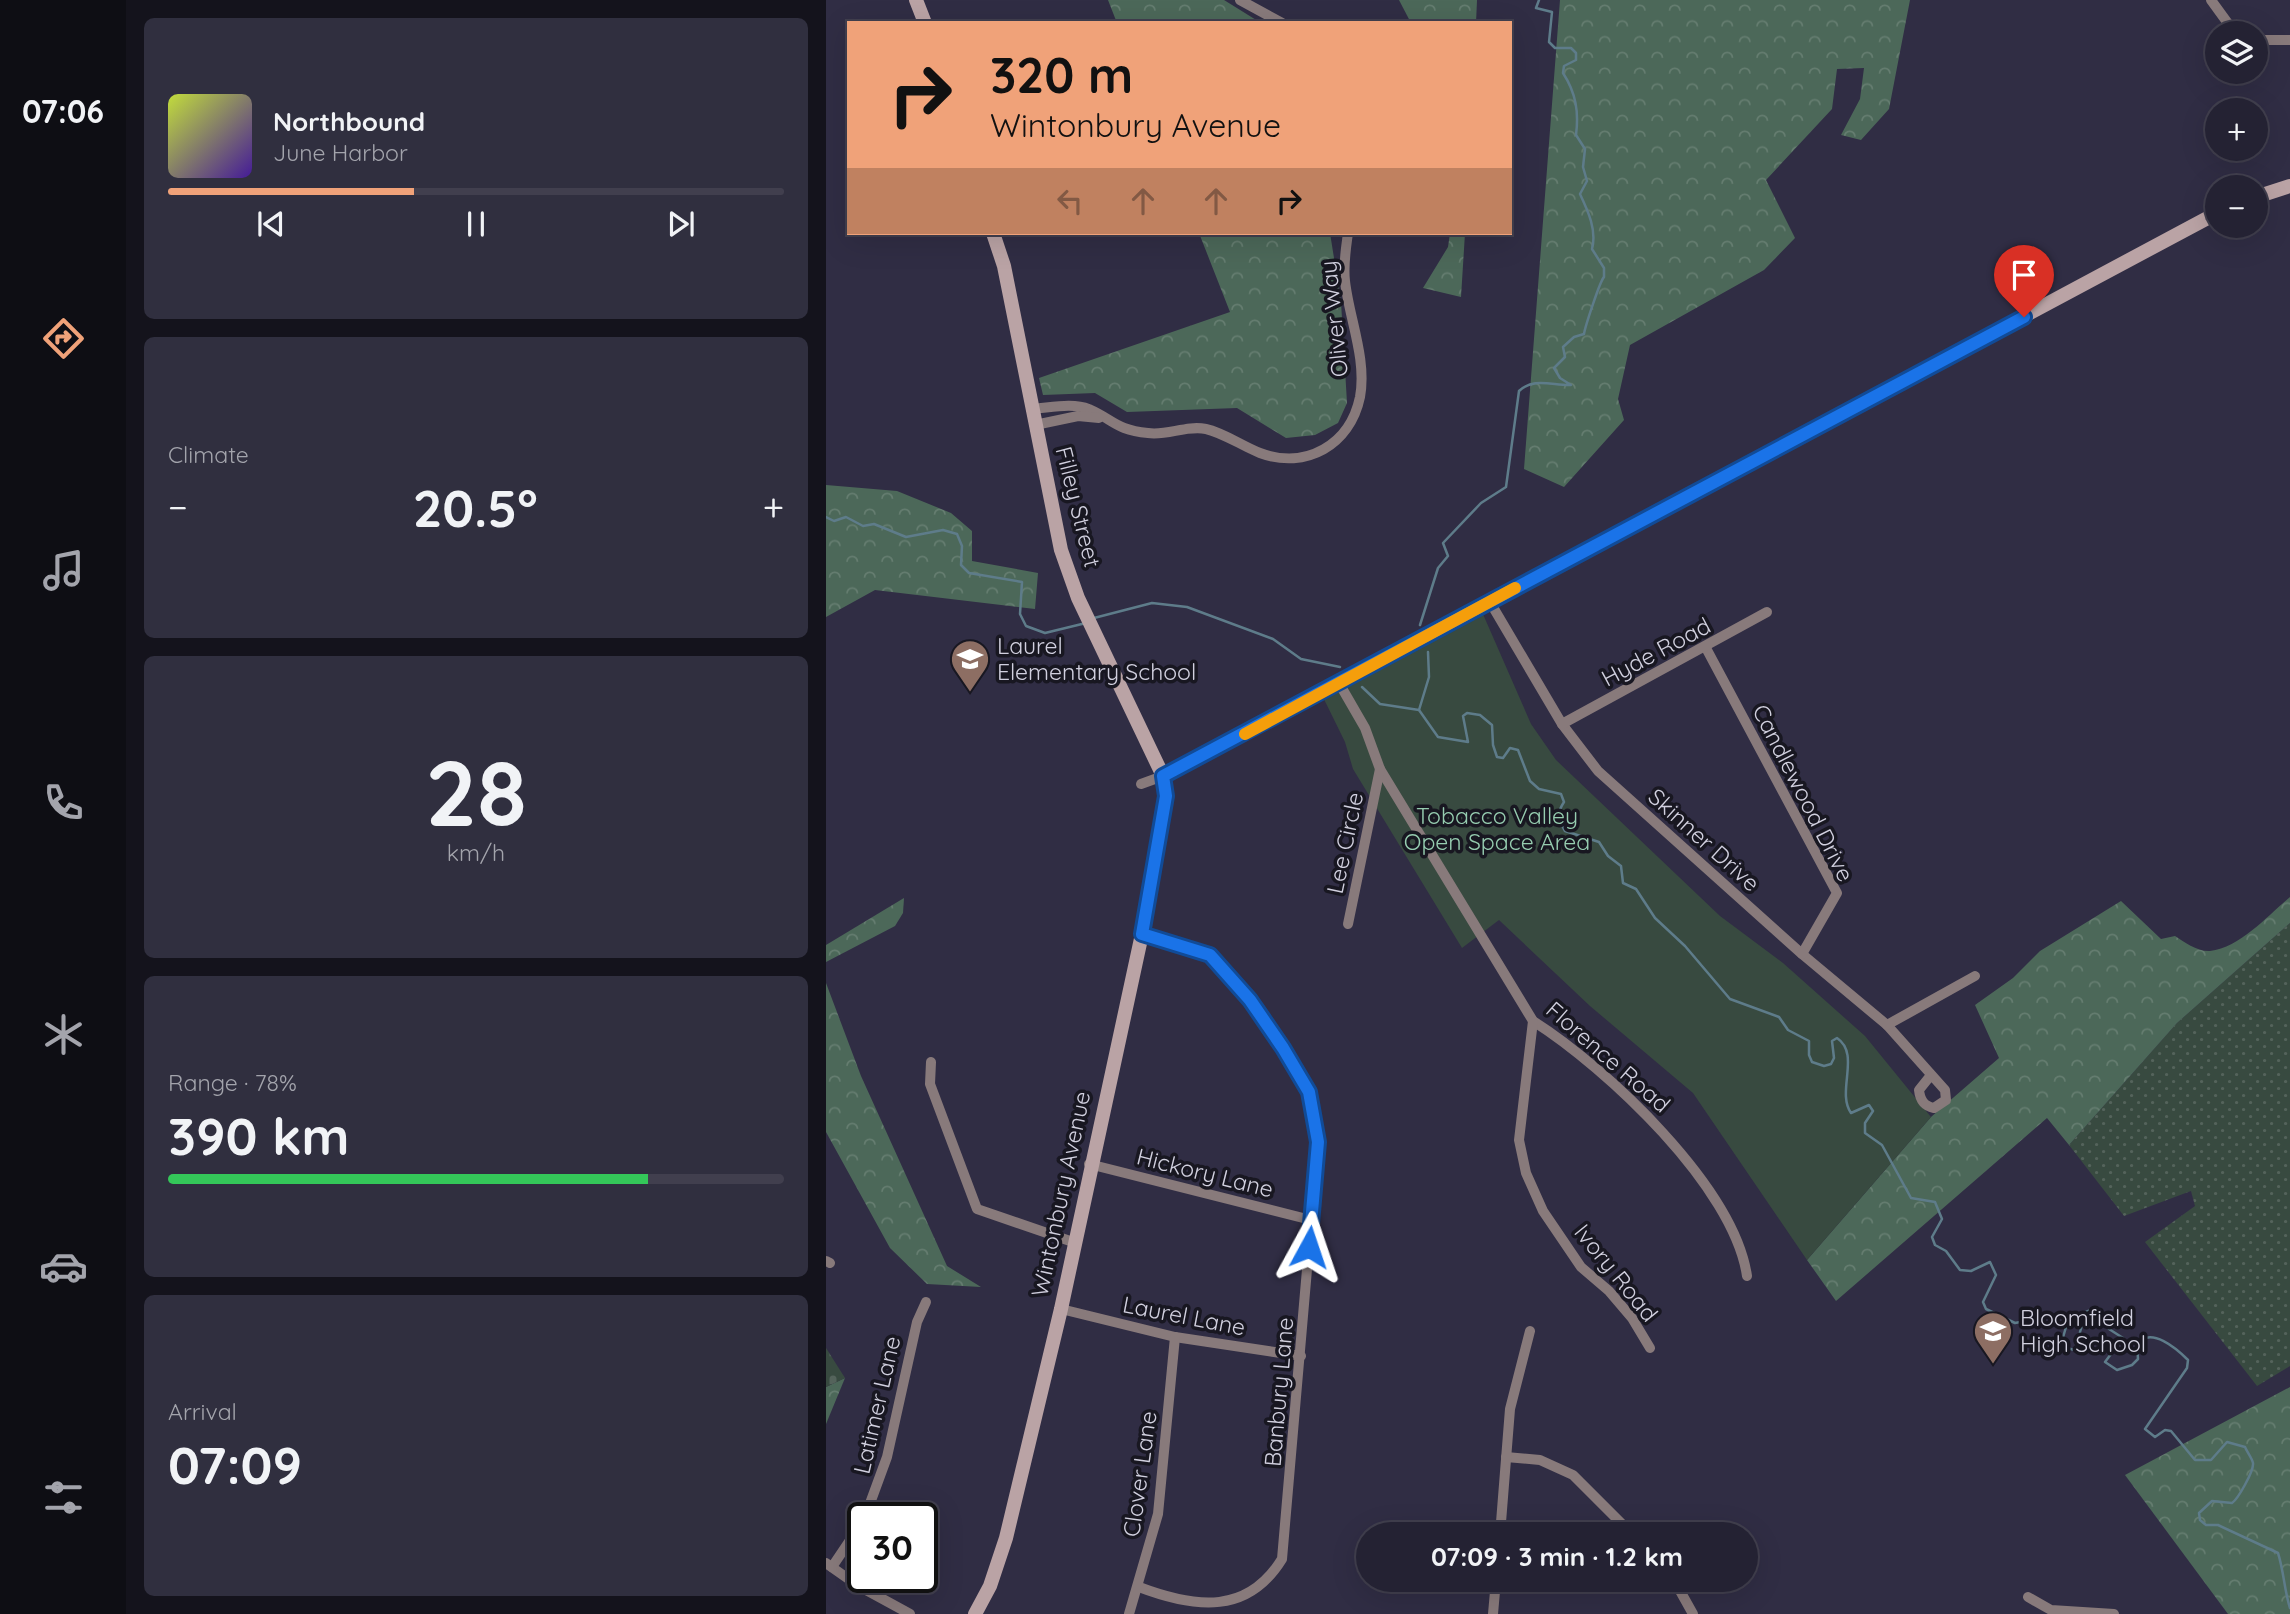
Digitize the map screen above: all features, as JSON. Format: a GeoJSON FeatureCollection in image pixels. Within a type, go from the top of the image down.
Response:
{"type":"FeatureCollection","features":[{"type":"Feature","properties":{"kind":"street"},"geometry":{"type":"LineString","coordinates":[[916,0],[924,21]]}},
{"type":"Feature","properties":{"kind":"street"},"geometry":{"type":"LineString","coordinates":[[1240,0],[1278,21]]}},
{"type":"Feature","properties":{"kind":"street"},"geometry":{"type":"LineString","coordinates":[[2211,0],[2226,21]]}},
{"type":"Feature","properties":{"kind":"street"},"geometry":{"type":"LineString","coordinates":[[2268,40],[2290,40]]}},
{"type":"Feature","properties":{"kind":"street"},"geometry":{"type":"LineString","coordinates":[[2268,193],[2290,186]]}},
{"type":"Feature","properties":{"kind":"street"},"geometry":{"type":"LineString","coordinates":[[1141,784],[1163,776],[1339,683],[2205,219]]}},
{"type":"Feature","properties":{"kind":"street","name":"Filley Street"},"geometry":{"type":"LineString","coordinates":[[994,235],[1004,266],[1061,550],[1089,622],[1163,776]]}},
{"type":"Feature","properties":{"kind":"street","name":"Oliver Way"},"geometry":{"type":"LineString","coordinates":[[1031,409],[1074,406],[1090,410],[1121,429],[1152,434],[1192,427],[1209,430],[1276,457],[1307,458],[1327,449],[1354,419],[1361,394],[1356,337],[1345,279],[1348,235]]}},
{"type":"Feature","properties":{"kind":"street","name":"Oliver Way"},"geometry":{"type":"LineString","coordinates":[[1035,425],[1078,416],[1103,419]]}},
{"type":"Feature","properties":{"kind":"street","name":"Skinner Drive"},"geometry":{"type":"LineString","coordinates":[[1490,602],[1562,724],[1598,771],[1802,954],[1887,1025],[1931,1075]]}},
{"type":"Feature","properties":{"kind":"street","name":"Hyde Road"},"geometry":{"type":"LineString","coordinates":[[1562,724],[1768,612]]}},
{"type":"Feature","properties":{"kind":"street","name":"Candlewood Drive"},"geometry":{"type":"LineString","coordinates":[[1706,648],[1838,893],[1802,954]]}},
{"type":"Feature","properties":{"kind":"street","name":"Florence Road"},"geometry":{"type":"LineString","coordinates":[[1339,683],[1365,728],[1380,769],[1533,1021],[1559,1037],[1659,1126],[1678,1147],[1743,1251],[1747,1276]]}},
{"type":"Feature","properties":{"kind":"street","name":"Lee Circle"},"geometry":{"type":"LineString","coordinates":[[1348,924],[1380,769]]}},
{"type":"Feature","properties":{"kind":"street","name":"Wintonbury Avenue"},"geometry":{"type":"LineString","coordinates":[[975,1614],[990,1586],[1006,1538],[1061,1309],[1073,1242],[1142,934],[1166,796],[1163,776]]}},
{"type":"Feature","properties":{"kind":"street","name":"Banbury Lane"},"geometry":{"type":"LineString","coordinates":[[1139,1587],[1189,1606],[1215,1609],[1231,1607],[1253,1597],[1275,1574],[1286,1545],[1318,1142],[1309,1092],[1250,1000],[1210,955],[1142,934]]}},
{"type":"Feature","properties":{"kind":"street"},"geometry":{"type":"LineString","coordinates":[[1887,1025],[1975,976]]}},
{"type":"Feature","properties":{"kind":"street","name":"Ivory Road"},"geometry":{"type":"LineString","coordinates":[[1533,1021],[1519,1140],[1526,1172],[1543,1211],[1581,1267],[1609,1291],[1632,1318],[1650,1348]]}},
{"type":"Feature","properties":{"kind":"street"},"geometry":{"type":"LineString","coordinates":[[931,1062],[930,1084],[977,1209],[1073,1242]]}},
{"type":"Feature","properties":{"kind":"street","name":"Hickory Lane"},"geometry":{"type":"LineString","coordinates":[[1090,1164],[1311,1220]]}},
{"type":"Feature","properties":{"kind":"street","name":"Latimer Lane"},"geometry":{"type":"LineString","coordinates":[[870,1502],[887,1457],[917,1322],[926,1302]]}},
{"type":"Feature","properties":{"kind":"street","name":"Laurel Lane"},"geometry":{"type":"LineString","coordinates":[[1061,1309],[1175,1336],[1301,1356]]}},
{"type":"Feature","properties":{"kind":"street"},"geometry":{"type":"LineString","coordinates":[[1501,1522],[1510,1409],[1530,1331]]}},
{"type":"Feature","properties":{"kind":"street","name":"Clover Lane"},"geometry":{"type":"LineString","coordinates":[[1129,1614],[1158,1514],[1175,1336]]}},
{"type":"Feature","properties":{"kind":"street"},"geometry":{"type":"LineString","coordinates":[[1506,1457],[1540,1460],[1573,1475],[1620,1522]]}},
{"type":"Feature","properties":{"kind":"street","name":"Latimer Lane"},"geometry":{"type":"LineString","coordinates":[[829,1565],[847,1541]]}},
{"type":"Feature","properties":{"kind":"street"},"geometry":{"type":"LineString","coordinates":[[829,1565],[857,1585],[910,1614]]}},
{"type":"Feature","properties":{"kind":"street"},"geometry":{"type":"LineString","coordinates":[[1493,1614],[1495,1592]]}},
{"type":"Feature","properties":{"kind":"street"},"geometry":{"type":"LineString","coordinates":[[1681,1592],[1693,1614]]}},
{"type":"Feature","properties":{"kind":"street"},"geometry":{"type":"LineString","coordinates":[[2028,1597],[2051,1610],[2114,1614]]}},
{"type":"Feature","properties":{"kind":"green space"},"geometry":{"type":"Polygon","coordinates":[[[1108,0],[1224,0],[1258,21],[1116,21],[1108,0]]]}},
{"type":"Feature","properties":{"kind":"green space"},"geometry":{"type":"Polygon","coordinates":[[[1399,0],[1477,0],[1476,21],[1410,21],[1399,0]]]}},
{"type":"Feature","properties":{"kind":"green space"},"geometry":{"type":"Polygon","coordinates":[[[1560,0],[1910,0],[1889,109],[1861,140],[1841,135],[1860,99],[1864,68],[1837,69],[1832,109],[1766,180],[1795,238],[1764,270],[1630,345],[1618,399],[1624,420],[1564,487],[1524,469],[1560,0]]]}},
{"type":"Feature","properties":{"kind":"green space"},"geometry":{"type":"Polygon","coordinates":[[[1200,235],[1330,235],[1341,302],[1347,403],[1338,423],[1315,435],[1286,438],[1237,408],[1127,412],[1095,393],[1043,395],[1039,378],[1230,312],[1200,235]]]}},
{"type":"Feature","properties":{"kind":"green space"},"geometry":{"type":"Polygon","coordinates":[[[1450,235],[1465,235],[1461,297],[1423,288],[1448,247],[1450,235]]]}},
{"type":"Feature","properties":{"kind":"green space"},"geometry":{"type":"Polygon","coordinates":[[[826,485],[897,491],[951,513],[972,531],[972,561],[1038,573],[1035,609],[875,590],[826,617],[826,485]]]}},
{"type":"Feature","properties":{"kind":"green space","name":"Tobacco Valley Open Space Area"},"geometry":{"type":"Polygon","coordinates":[[[1479,605],[1531,724],[1556,760],[1720,916],[1783,963],[1865,1036],[1931,1117],[1807,1260],[1693,1093],[1590,1006],[1499,920],[1462,948],[1353,769],[1345,742],[1318,687],[1479,605]]]}},
{"type":"Feature","properties":{"kind":"green space"},"geometry":{"type":"Polygon","coordinates":[[[2290,897],[2290,923],[2177,1023],[2069,1145],[2047,1118],[1836,1301],[1807,1260],[1931,1117],[1999,1058],[1975,1005],[2013,978],[2040,951],[2121,901],[2161,939],[2175,936],[2196,948],[2210,951],[2232,944],[2243,937],[2290,897]]]}},
{"type":"Feature","properties":{"kind":"green space"},"geometry":{"type":"Polygon","coordinates":[[[904,898],[903,913],[895,926],[826,962],[826,945],[904,898]]]}},
{"type":"Feature","properties":{"kind":"green space"},"geometry":{"type":"Polygon","coordinates":[[[2290,923],[2290,1366],[2257,1386],[2145,1242],[2195,1206],[2191,1191],[2124,1216],[2069,1145],[2177,1023],[2290,923]]]}},
{"type":"Feature","properties":{"kind":"green space"},"geometry":{"type":"Polygon","coordinates":[[[826,983],[861,1076],[947,1266],[981,1287],[927,1284],[890,1248],[826,1132],[826,983]]]}},
{"type":"Feature","properties":{"kind":"green space"},"geometry":{"type":"Polygon","coordinates":[[[826,1348],[845,1378],[826,1387],[826,1348]]]}},
{"type":"Feature","properties":{"kind":"green space"},"geometry":{"type":"Polygon","coordinates":[[[845,1378],[826,1424],[826,1387],[845,1378]]]}},
{"type":"Feature","properties":{"kind":"green space"},"geometry":{"type":"Polygon","coordinates":[[[2290,1387],[2290,1614],[2228,1614],[2125,1475],[2290,1387]]]}},
{"type":"Feature","properties":{"kind":"waterway"},"geometry":{"type":"LineString","coordinates":[[1420,625],[1438,568],[1448,556],[1443,543],[1481,503],[1506,487],[1519,391],[1537,383],[1571,385],[1560,378],[1554,368],[1565,357],[1563,347],[1574,337],[1584,334],[1604,277],[1604,268],[1592,249],[1593,228],[1580,194],[1587,181],[1583,167],[1585,149],[1576,135],[1576,103],[1563,73],[1564,66],[1576,60],[1576,53],[1571,48],[1555,48],[1549,42],[1552,12],[1536,8],[1539,0]]}},
{"type":"Feature","properties":{"kind":"waterway"},"geometry":{"type":"LineString","coordinates":[[826,517],[834,521],[846,517],[863,526],[874,524],[906,537],[943,530],[957,534],[962,546],[961,565],[969,573],[1022,582],[1020,614],[1026,626],[1045,633],[1086,623]]}},
{"type":"Feature","properties":{"kind":"waterway"},"geometry":{"type":"LineString","coordinates":[[1094,618],[1152,603],[1187,607],[1273,639],[1301,659],[1340,667]]}},
{"type":"Feature","properties":{"kind":"waterway"},"geometry":{"type":"LineString","coordinates":[[1419,710],[1429,677],[1428,652]]}},
{"type":"Feature","properties":{"kind":"waterway"},"geometry":{"type":"LineString","coordinates":[[1362,687],[1380,704],[1419,710],[1438,737],[1468,742],[1463,716],[1467,713],[1480,715],[1492,725],[1497,757],[1503,758],[1510,748],[1518,750],[1530,781],[1539,789],[1561,794],[1564,802],[1559,816],[1565,831],[1599,842],[1608,856],[1621,866],[1623,883],[1636,889],[1655,918],[1685,946],[1730,999],[1779,1017],[1788,1030],[1809,1041],[1812,1062],[1824,1066],[1831,1064],[1834,1058],[1832,1041],[1837,1038],[1844,1045],[1847,1054],[1846,1095],[1851,1113],[1869,1105],[1873,1111],[1865,1123],[1865,1133],[1882,1145],[1911,1198],[1935,1202],[1942,1219],[1932,1237],[1935,1245],[1946,1251],[1960,1270],[1971,1271],[1990,1262],[1996,1275],[1983,1302],[1986,1309],[2015,1323],[2060,1314],[2068,1320],[2062,1341],[2067,1348],[2078,1351],[2082,1348],[2080,1332],[2086,1312],[2095,1308],[2109,1329],[2123,1338],[2105,1362],[2117,1370],[2132,1365],[2138,1359],[2137,1344],[2149,1337],[2164,1341],[2188,1360],[2187,1368],[2145,1429],[2155,1437],[2165,1430],[2171,1431],[2195,1460],[2211,1460],[2227,1442],[2245,1447],[2253,1463],[2242,1491],[2232,1503],[2212,1501],[2199,1513],[2200,1520],[2206,1525],[2218,1525],[2278,1553],[2290,1608]]}},
{"type":"Feature","properties":{"kind":"slow traffic"},"geometry":{"type":"LineString","coordinates":[[1245,734],[1515,588]]}},
{"type":"Feature","properties":{"kind":"place","name":"Laurel Elementary School"},"geometry":{"type":"Point","coordinates":[970,693]}},
{"type":"Feature","properties":{"kind":"place","name":"Bloomfield High School"},"geometry":{"type":"Point","coordinates":[1993,1365]}},
{"type":"Feature","properties":{"kind":"route"},"geometry":{"type":"LineString","coordinates":[[1309,1247],[1318,1142],[1309,1092],[1250,1000],[1210,955],[1142,934],[1166,796],[1163,776],[2024,317]]}}]}
